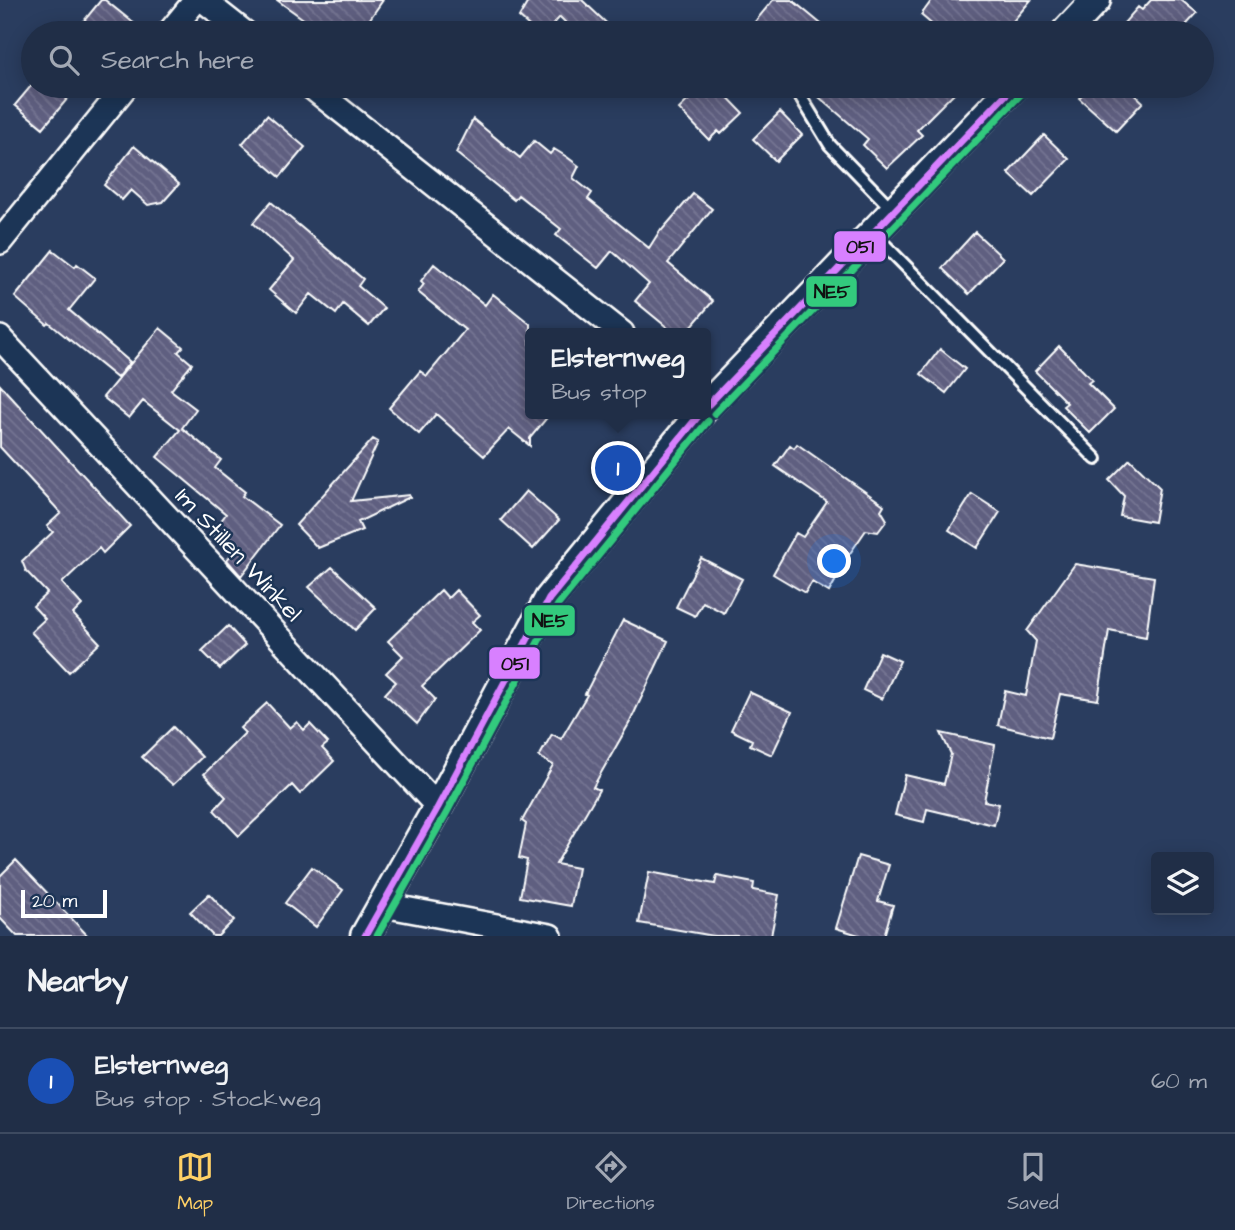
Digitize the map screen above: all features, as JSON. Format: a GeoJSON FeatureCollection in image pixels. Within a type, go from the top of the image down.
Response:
{"type":"FeatureCollection","features":[{"type":"Feature","properties":{"kind":"street"},"geometry":{"type":"LineString","coordinates":[[178,21],[195,0]]}},
{"type":"Feature","properties":{"kind":"street"},"geometry":{"type":"LineString","coordinates":[[204,0],[230,21]]}},
{"type":"Feature","properties":{"kind":"street"},"geometry":{"type":"LineString","coordinates":[[1074,21],[1088,3]]}},
{"type":"Feature","properties":{"kind":"street"},"geometry":{"type":"LineString","coordinates":[[0,242],[116,98]]}},
{"type":"Feature","properties":{"kind":"street"},"geometry":{"type":"LineString","coordinates":[[325,98],[616,328]]}},
{"type":"Feature","properties":{"kind":"street"},"geometry":{"type":"LineString","coordinates":[[711,399],[1002,98]]}},
{"type":"Feature","properties":{"kind":"street","name":"Im Stillen Winkel"},"geometry":{"type":"LineString","coordinates":[[0,338],[438,807]]}},
{"type":"Feature","properties":{"kind":"street"},"geometry":{"type":"LineString","coordinates":[[365,936],[438,807],[549,599],[694,419]]}},
{"type":"Feature","properties":{"kind":"street"},"geometry":{"type":"LineString","coordinates":[[383,905],[550,936]]}},
{"type":"Feature","properties":{"kind":"lane"},"geometry":{"type":"LineString","coordinates":[[801,98],[830,145],[893,210]]}},
{"type":"Feature","properties":{"kind":"lane"},"geometry":{"type":"LineString","coordinates":[[872,233],[1096,458]]}},
{"type":"Feature","properties":{"kind":"building"},"geometry":{"type":"Polygon","coordinates":[[[101,0],[105,0],[131,21],[84,21],[101,0]]]}},
{"type":"Feature","properties":{"kind":"building"},"geometry":{"type":"Polygon","coordinates":[[[277,0],[383,0],[368,21],[306,21],[277,0]]]}},
{"type":"Feature","properties":{"kind":"building"},"geometry":{"type":"Polygon","coordinates":[[[529,0],[582,0],[604,21],[564,21],[560,17],[556,21],[524,21],[519,17],[529,0]]]}},
{"type":"Feature","properties":{"kind":"building"},"geometry":{"type":"Polygon","coordinates":[[[773,0],[792,0],[817,21],[756,21],[773,0]]]}},
{"type":"Feature","properties":{"kind":"building"},"geometry":{"type":"Polygon","coordinates":[[[932,0],[1031,0],[1013,21],[928,21],[921,15],[932,0]]]}},
{"type":"Feature","properties":{"kind":"building"},"geometry":{"type":"Polygon","coordinates":[[[1151,0],[1181,0],[1197,13],[1190,21],[1126,21],[1138,7],[1142,10],[1151,0]]]}},
{"type":"Feature","properties":{"kind":"building"},"geometry":{"type":"Polygon","coordinates":[[[21,98],[68,98],[43,128],[15,105],[21,98]]]}},
{"type":"Feature","properties":{"kind":"building"},"geometry":{"type":"Polygon","coordinates":[[[690,98],[729,98],[743,113],[721,134],[718,131],[709,140],[679,109],[690,98]]]}},
{"type":"Feature","properties":{"kind":"building"},"geometry":{"type":"Polygon","coordinates":[[[820,98],[949,98],[917,130],[922,135],[887,168],[863,145],[868,139],[820,98]]]}},
{"type":"Feature","properties":{"kind":"building"},"geometry":{"type":"Polygon","coordinates":[[[1079,98],[1139,98],[1143,102],[1116,131],[1079,98]]]}},
{"type":"Feature","properties":{"kind":"building"},"geometry":{"type":"Polygon","coordinates":[[[780,112],[802,135],[776,161],[753,139],[780,112]]]}},
{"type":"Feature","properties":{"kind":"building"},"geometry":{"type":"Polygon","coordinates":[[[267,115],[305,147],[280,177],[242,144],[267,115]]]}},
{"type":"Feature","properties":{"kind":"building"},"geometry":{"type":"Polygon","coordinates":[[[473,119],[520,158],[534,141],[550,154],[554,149],[579,166],[573,178],[592,193],[588,199],[649,248],[661,229],[693,194],[712,209],[668,263],[713,301],[690,328],[668,328],[635,301],[649,284],[612,251],[598,268],[556,235],[561,229],[518,195],[514,200],[456,153],[473,119]]]}},
{"type":"Feature","properties":{"kind":"building"},"geometry":{"type":"Polygon","coordinates":[[[1044,135],[1069,159],[1033,196],[1008,173],[1044,135]]]}},
{"type":"Feature","properties":{"kind":"building"},"geometry":{"type":"Polygon","coordinates":[[[134,146],[179,184],[163,202],[148,205],[131,190],[122,200],[104,185],[134,146]]]}},
{"type":"Feature","properties":{"kind":"building"},"geometry":{"type":"Polygon","coordinates":[[[271,202],[363,279],[358,286],[384,308],[369,326],[343,304],[336,314],[311,294],[296,313],[269,290],[294,260],[253,223],[271,202]]]}},
{"type":"Feature","properties":{"kind":"building"},"geometry":{"type":"Polygon","coordinates":[[[975,232],[1003,258],[969,294],[942,268],[975,232]]]}},
{"type":"Feature","properties":{"kind":"building"},"geometry":{"type":"Polygon","coordinates":[[[53,250],[95,278],[69,310],[130,362],[117,378],[15,297],[53,250]]]}},
{"type":"Feature","properties":{"kind":"building"},"geometry":{"type":"Polygon","coordinates":[[[434,264],[485,305],[493,294],[530,324],[530,328],[525,328],[525,419],[546,419],[530,438],[530,446],[509,429],[484,456],[436,414],[419,434],[389,408],[420,371],[427,376],[465,330],[418,292],[424,284],[421,281],[434,264]]]}},
{"type":"Feature","properties":{"kind":"building"},"geometry":{"type":"Polygon","coordinates":[[[160,328],[183,347],[178,352],[192,364],[171,390],[196,409],[182,428],[221,460],[215,468],[245,492],[242,496],[280,525],[241,576],[227,560],[234,551],[211,534],[226,514],[157,457],[180,430],[143,401],[129,418],[103,397],[160,328]]]}},
{"type":"Feature","properties":{"kind":"building"},"geometry":{"type":"Polygon","coordinates":[[[1059,346],[1092,380],[1088,383],[1114,409],[1090,433],[1063,406],[1067,403],[1035,371],[1059,346]]]}},
{"type":"Feature","properties":{"kind":"building"},"geometry":{"type":"Polygon","coordinates":[[[940,349],[965,369],[946,393],[921,374],[940,349]]]}},
{"type":"Feature","properties":{"kind":"building"},"geometry":{"type":"Polygon","coordinates":[[[0,385],[130,526],[103,553],[99,548],[62,583],[82,605],[73,614],[100,643],[69,672],[31,632],[45,619],[33,606],[47,593],[26,571],[22,561],[53,532],[47,526],[61,513],[0,447],[0,385]]]}},
{"type":"Feature","properties":{"kind":"building"},"geometry":{"type":"Polygon","coordinates":[[[373,439],[378,442],[351,501],[410,497],[358,522],[362,530],[318,548],[296,525],[373,439]]]}},
{"type":"Feature","properties":{"kind":"building"},"geometry":{"type":"Polygon","coordinates":[[[797,444],[884,505],[881,510],[887,520],[878,532],[866,530],[840,568],[842,569],[829,592],[812,582],[805,593],[773,574],[796,533],[803,537],[827,502],[775,466],[790,445],[794,448],[797,444]]]}},
{"type":"Feature","properties":{"kind":"building"},"geometry":{"type":"Polygon","coordinates":[[[1130,459],[1160,488],[1154,522],[1120,516],[1124,496],[1109,480],[1130,459]]]}},
{"type":"Feature","properties":{"kind":"building"},"geometry":{"type":"Polygon","coordinates":[[[526,491],[559,520],[533,549],[501,520],[526,491]]]}},
{"type":"Feature","properties":{"kind":"building"},"geometry":{"type":"Polygon","coordinates":[[[972,494],[1000,512],[977,548],[949,530],[972,494]]]}},
{"type":"Feature","properties":{"kind":"building"},"geometry":{"type":"Polygon","coordinates":[[[701,558],[742,579],[724,613],[703,602],[695,616],[676,607],[701,558]]]}},
{"type":"Feature","properties":{"kind":"building"},"geometry":{"type":"Polygon","coordinates":[[[1075,564],[1154,577],[1146,637],[1109,630],[1098,700],[1060,694],[1050,738],[998,725],[1005,691],[1026,696],[1036,641],[1027,631],[1075,564]]]}},
{"type":"Feature","properties":{"kind":"building"},"geometry":{"type":"Polygon","coordinates":[[[332,567],[376,608],[355,630],[309,587],[332,567]]]}},
{"type":"Feature","properties":{"kind":"building"},"geometry":{"type":"Polygon","coordinates":[[[441,590],[448,598],[456,590],[480,615],[472,622],[480,630],[422,686],[435,699],[417,724],[385,694],[396,682],[386,673],[403,656],[388,641],[441,590]]]}},
{"type":"Feature","properties":{"kind":"building"},"geometry":{"type":"Polygon","coordinates":[[[623,620],[668,641],[630,722],[593,787],[599,790],[556,864],[578,868],[571,906],[520,897],[527,860],[519,858],[526,824],[522,821],[553,765],[539,757],[552,734],[561,739],[587,695],[585,694],[623,620]]]}},
{"type":"Feature","properties":{"kind":"building"},"geometry":{"type":"Polygon","coordinates":[[[228,626],[245,645],[220,669],[202,651],[228,626]]]}},
{"type":"Feature","properties":{"kind":"building"},"geometry":{"type":"Polygon","coordinates":[[[880,652],[900,661],[882,699],[863,690],[880,652]]]}},
{"type":"Feature","properties":{"kind":"building"},"geometry":{"type":"Polygon","coordinates":[[[749,692],[792,712],[772,755],[750,745],[752,740],[731,730],[749,692]]]}},
{"type":"Feature","properties":{"kind":"building"},"geometry":{"type":"Polygon","coordinates":[[[267,703],[290,728],[297,722],[304,730],[310,724],[328,743],[322,748],[334,761],[300,794],[292,785],[239,836],[214,810],[226,797],[204,774],[245,733],[240,728],[267,703]]]}},
{"type":"Feature","properties":{"kind":"building"},"geometry":{"type":"Polygon","coordinates":[[[173,727],[202,757],[173,785],[142,757],[173,727]]]}},
{"type":"Feature","properties":{"kind":"building"},"geometry":{"type":"Polygon","coordinates":[[[941,733],[995,745],[984,801],[999,804],[994,825],[927,809],[924,822],[895,815],[905,775],[944,784],[951,754],[941,733]]]}},
{"type":"Feature","properties":{"kind":"building"},"geometry":{"type":"Polygon","coordinates":[[[858,856],[889,865],[878,901],[893,905],[884,936],[862,936],[836,928],[858,856]]]}},
{"type":"Feature","properties":{"kind":"building"},"geometry":{"type":"Polygon","coordinates":[[[16,860],[88,936],[17,936],[0,918],[0,876],[16,860]]]}},
{"type":"Feature","properties":{"kind":"building"},"geometry":{"type":"Polygon","coordinates":[[[312,867],[343,890],[316,927],[285,903],[312,867]]]}},
{"type":"Feature","properties":{"kind":"building"},"geometry":{"type":"Polygon","coordinates":[[[649,872],[715,884],[717,876],[754,883],[753,890],[779,895],[771,936],[714,936],[639,923],[649,872]]]}},
{"type":"Feature","properties":{"kind":"building"},"geometry":{"type":"Polygon","coordinates":[[[209,894],[234,920],[218,936],[213,936],[190,912],[209,894]]]}},
{"type":"Feature","properties":{"kind":"transit line","name":"051"},"geometry":{"type":"LineString","coordinates":[[711,402],[1002,98]]}},
{"type":"Feature","properties":{"kind":"transit line","name":"NE5"},"geometry":{"type":"LineString","coordinates":[[714,414],[1017,98]]}},
{"type":"Feature","properties":{"kind":"transit line","name":"051"},"geometry":{"type":"LineString","coordinates":[[365,936],[438,807],[549,599],[696,419]]}},
{"type":"Feature","properties":{"kind":"transit line","name":"NE5"},"geometry":{"type":"LineString","coordinates":[[377,936],[558,605],[708,421]]}},
{"type":"Feature","properties":{"kind":"place","name":"Elsternweg"},"geometry":{"type":"Point","coordinates":[618,468]}}]}
